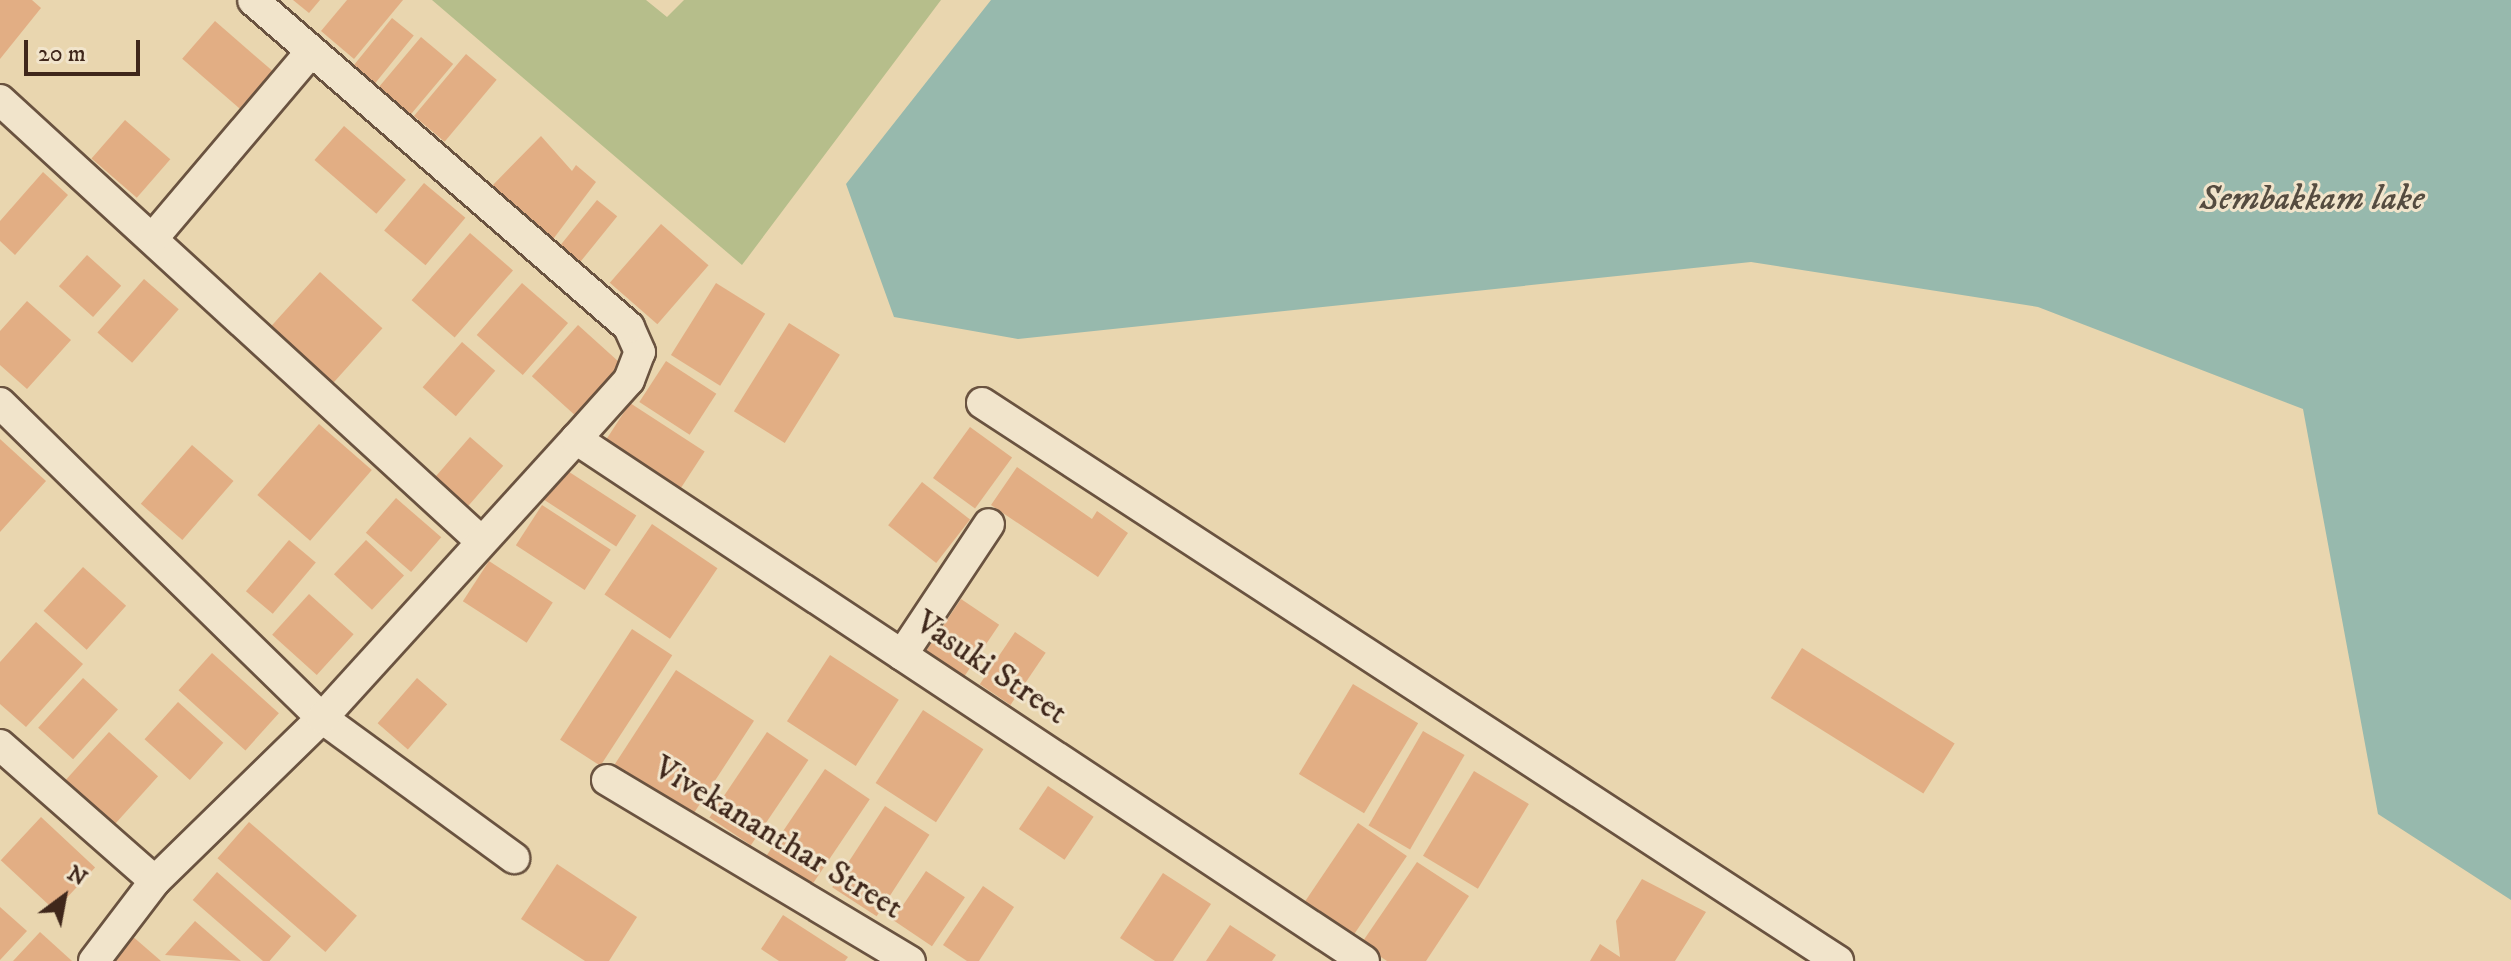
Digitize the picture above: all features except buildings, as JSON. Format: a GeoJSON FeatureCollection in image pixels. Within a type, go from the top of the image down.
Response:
{"type":"FeatureCollection","features":[{"type":"Feature","properties":{"kind":"street"},"geometry":{"type":"LineString","coordinates":[[94,961],[155,881],[322,718],[576,439],[638,362],[639,342],[629,327],[253,0]]}},
{"type":"Feature","properties":{"kind":"street"},"geometry":{"type":"LineString","coordinates":[[153,238],[311,52]]}},
{"type":"Feature","properties":{"kind":"street"},"geometry":{"type":"LineString","coordinates":[[0,100],[481,541]]}},
{"type":"Feature","properties":{"kind":"street"},"geometry":{"type":"LineString","coordinates":[[0,403],[322,718],[514,858]]}},
{"type":"Feature","properties":{"kind":"street"},"geometry":{"type":"LineString","coordinates":[[982,403],[1838,961]]}},
{"type":"Feature","properties":{"kind":"street","name":"Vasuki Street"},"geometry":{"type":"LineString","coordinates":[[576,439],[1364,961]]}},
{"type":"Feature","properties":{"kind":"street"},"geometry":{"type":"LineString","coordinates":[[902,655],[989,524]]}},
{"type":"Feature","properties":{"kind":"street"},"geometry":{"type":"LineString","coordinates":[[0,745],[155,881]]}},
{"type":"Feature","properties":{"kind":"street","name":"Vivekananthar Street"},"geometry":{"type":"LineString","coordinates":[[607,780],[910,961]]}},
{"type":"Feature","properties":{"kind":"green space"},"geometry":{"type":"Polygon","coordinates":[[[432,0],[646,0],[667,17],[684,0],[941,0],[742,265],[432,0]]]}},
{"type":"Feature","properties":{"kind":"water","name":"Sembakkam lake"},"geometry":{"type":"Polygon","coordinates":[[[991,0],[2511,0],[2511,900],[2378,814],[2303,409],[2038,307],[1751,262],[1018,339],[894,317],[846,184],[991,0]]]}}]}
